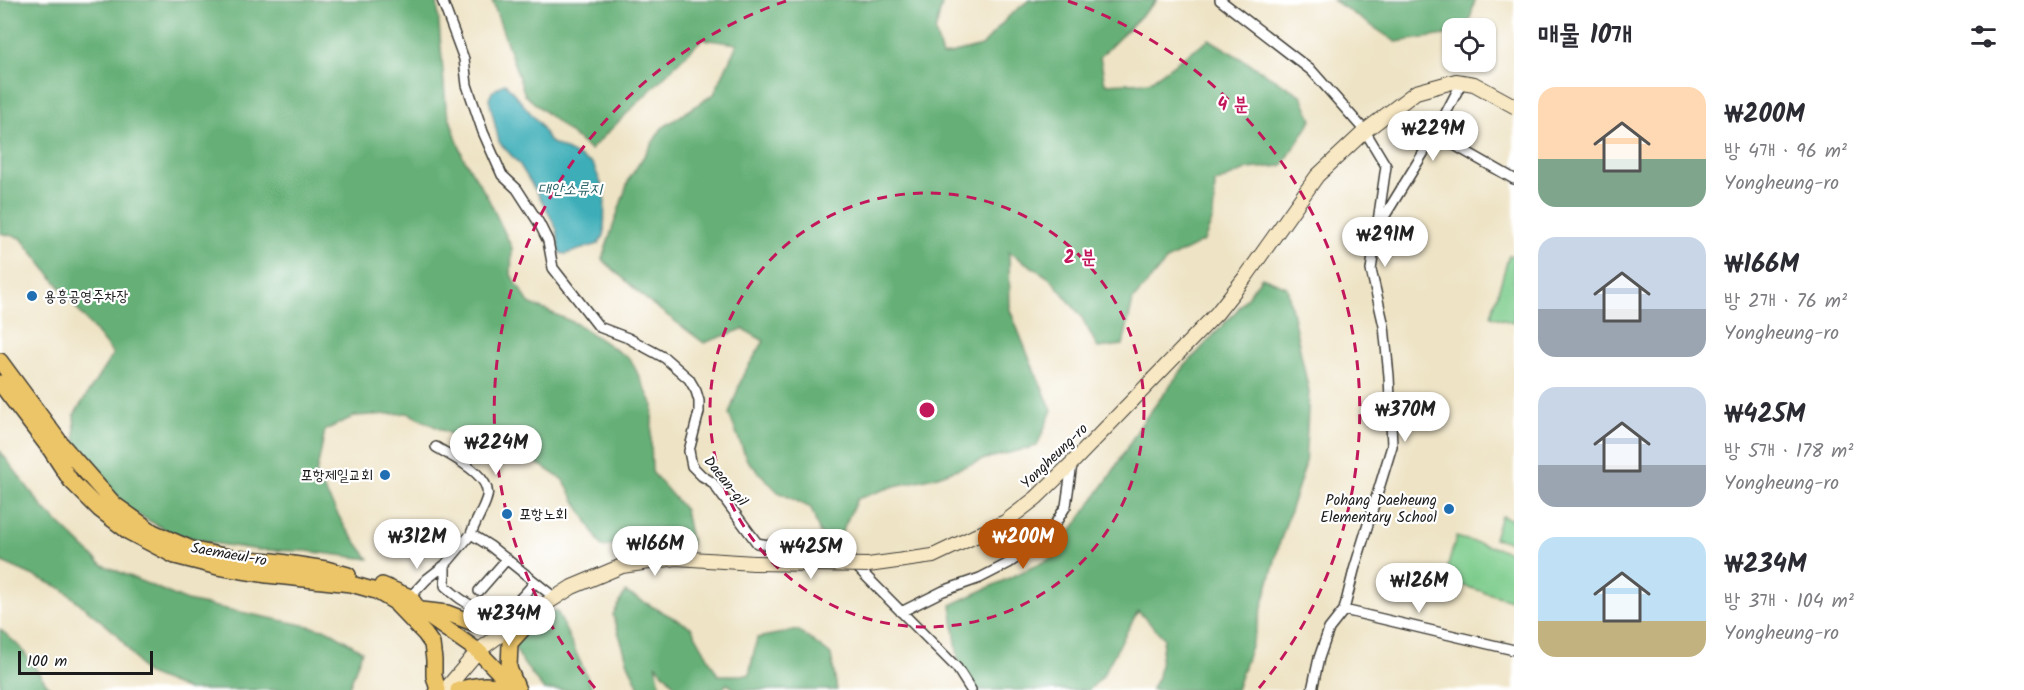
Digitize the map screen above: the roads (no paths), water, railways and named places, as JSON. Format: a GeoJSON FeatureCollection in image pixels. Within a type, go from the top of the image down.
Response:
{"type":"FeatureCollection","features":[{"type":"Feature","properties":{"kind":"main road","name":"Yongheung-ro"},"geometry":{"type":"LineString","coordinates":[[445,690],[478,651],[522,619],[572,587],[622,566],[676,558],[754,563],[868,565],[933,556],[1005,522],[1036,498],[1072,464],[1217,313],[1247,275],[1317,176],[1365,131],[1416,92],[1456,81],[1462,82]]}},
{"type":"Feature","properties":{"kind":"main road"},"geometry":{"type":"LineString","coordinates":[[1462,82],[1474,84],[1514,106]]}},
{"type":"Feature","properties":{"kind":"main road","name":"Saemaeul-ro"},"geometry":{"type":"LineString","coordinates":[[0,361],[62,445],[114,504],[153,532],[194,550],[235,558],[326,569],[371,580],[410,597],[419,610],[478,651],[517,690]]}},
{"type":"Feature","properties":{"kind":"main road","name":"Saemaeul-ro"},"geometry":{"type":"LineString","coordinates":[[0,384],[50,449],[71,481],[99,509],[129,532],[175,556],[218,567],[351,584],[376,591],[405,608],[419,610]]}},
{"type":"Feature","properties":{"kind":"main road"},"geometry":{"type":"LineString","coordinates":[[395,602],[432,644],[434,676],[438,690]]}},
{"type":"Feature","properties":{"kind":"main road"},"geometry":{"type":"LineString","coordinates":[[419,610],[447,613],[476,624],[497,624],[522,619],[522,630],[510,643],[509,668],[517,690]]}},
{"type":"Feature","properties":{"kind":"main road"},"geometry":{"type":"LineString","coordinates":[[458,690],[470,685],[483,684],[496,685],[509,690]]}},
{"type":"Feature","properties":{"kind":"street","name":"Daean-gil"},"geometry":{"type":"LineString","coordinates":[[442,0],[464,59],[467,85],[483,132],[502,175],[517,189],[539,223],[548,241],[553,268],[599,327],[628,338],[665,358],[689,380],[696,391],[699,412],[689,451],[692,466],[712,482],[757,543],[850,560],[957,668],[971,690]]}},
{"type":"Feature","properties":{"kind":"street"},"geometry":{"type":"LineString","coordinates":[[1220,0],[1312,71],[1365,131],[1386,166],[1371,270],[1384,326],[1392,446],[1344,610],[1329,629],[1319,658],[1312,690]]}},
{"type":"Feature","properties":{"kind":"street"},"geometry":{"type":"LineString","coordinates":[[1378,227],[1435,134],[1462,82]]}},
{"type":"Feature","properties":{"kind":"street"},"geometry":{"type":"LineString","coordinates":[[1435,134],[1514,179]]}},
{"type":"Feature","properties":{"kind":"street"},"geometry":{"type":"LineString","coordinates":[[410,597],[427,579],[445,565],[471,534],[475,520],[488,499],[488,487],[477,473],[436,447]]}},
{"type":"Feature","properties":{"kind":"street"},"geometry":{"type":"LineString","coordinates":[[901,612],[943,591],[980,578],[1009,563],[1047,537],[1066,506],[1072,464]]}},
{"type":"Feature","properties":{"kind":"street"},"geometry":{"type":"LineString","coordinates":[[471,534],[555,598]]}},
{"type":"Feature","properties":{"kind":"street"},"geometry":{"type":"LineString","coordinates":[[479,591],[507,560]]}},
{"type":"Feature","properties":{"kind":"street"},"geometry":{"type":"LineString","coordinates":[[445,565],[445,586],[472,606],[487,611],[509,608],[535,582]]}},
{"type":"Feature","properties":{"kind":"street"},"geometry":{"type":"LineString","coordinates":[[1344,610],[1514,650]]}},
{"type":"Feature","properties":{"kind":"water","name":"대안소류지"},"geometry":{"type":"Polygon","coordinates":[[[505,83],[539,123],[550,142],[593,164],[605,193],[604,236],[598,244],[566,254],[560,253],[557,230],[545,206],[520,165],[499,142],[489,99],[492,92],[505,83]]]}},
{"type":"Feature","properties":{"kind":"place","name":"용흥공영주차장"},"geometry":{"type":"Point","coordinates":[32,296]}},
{"type":"Feature","properties":{"kind":"place","name":"포항제일교회"},"geometry":{"type":"Point","coordinates":[385,475]}},
{"type":"Feature","properties":{"kind":"place","name":"Pohang Daeheung Elementary School"},"geometry":{"type":"Point","coordinates":[1449,509]}},
{"type":"Feature","properties":{"kind":"place","name":"포항노회"},"geometry":{"type":"Point","coordinates":[507,514]}}]}
